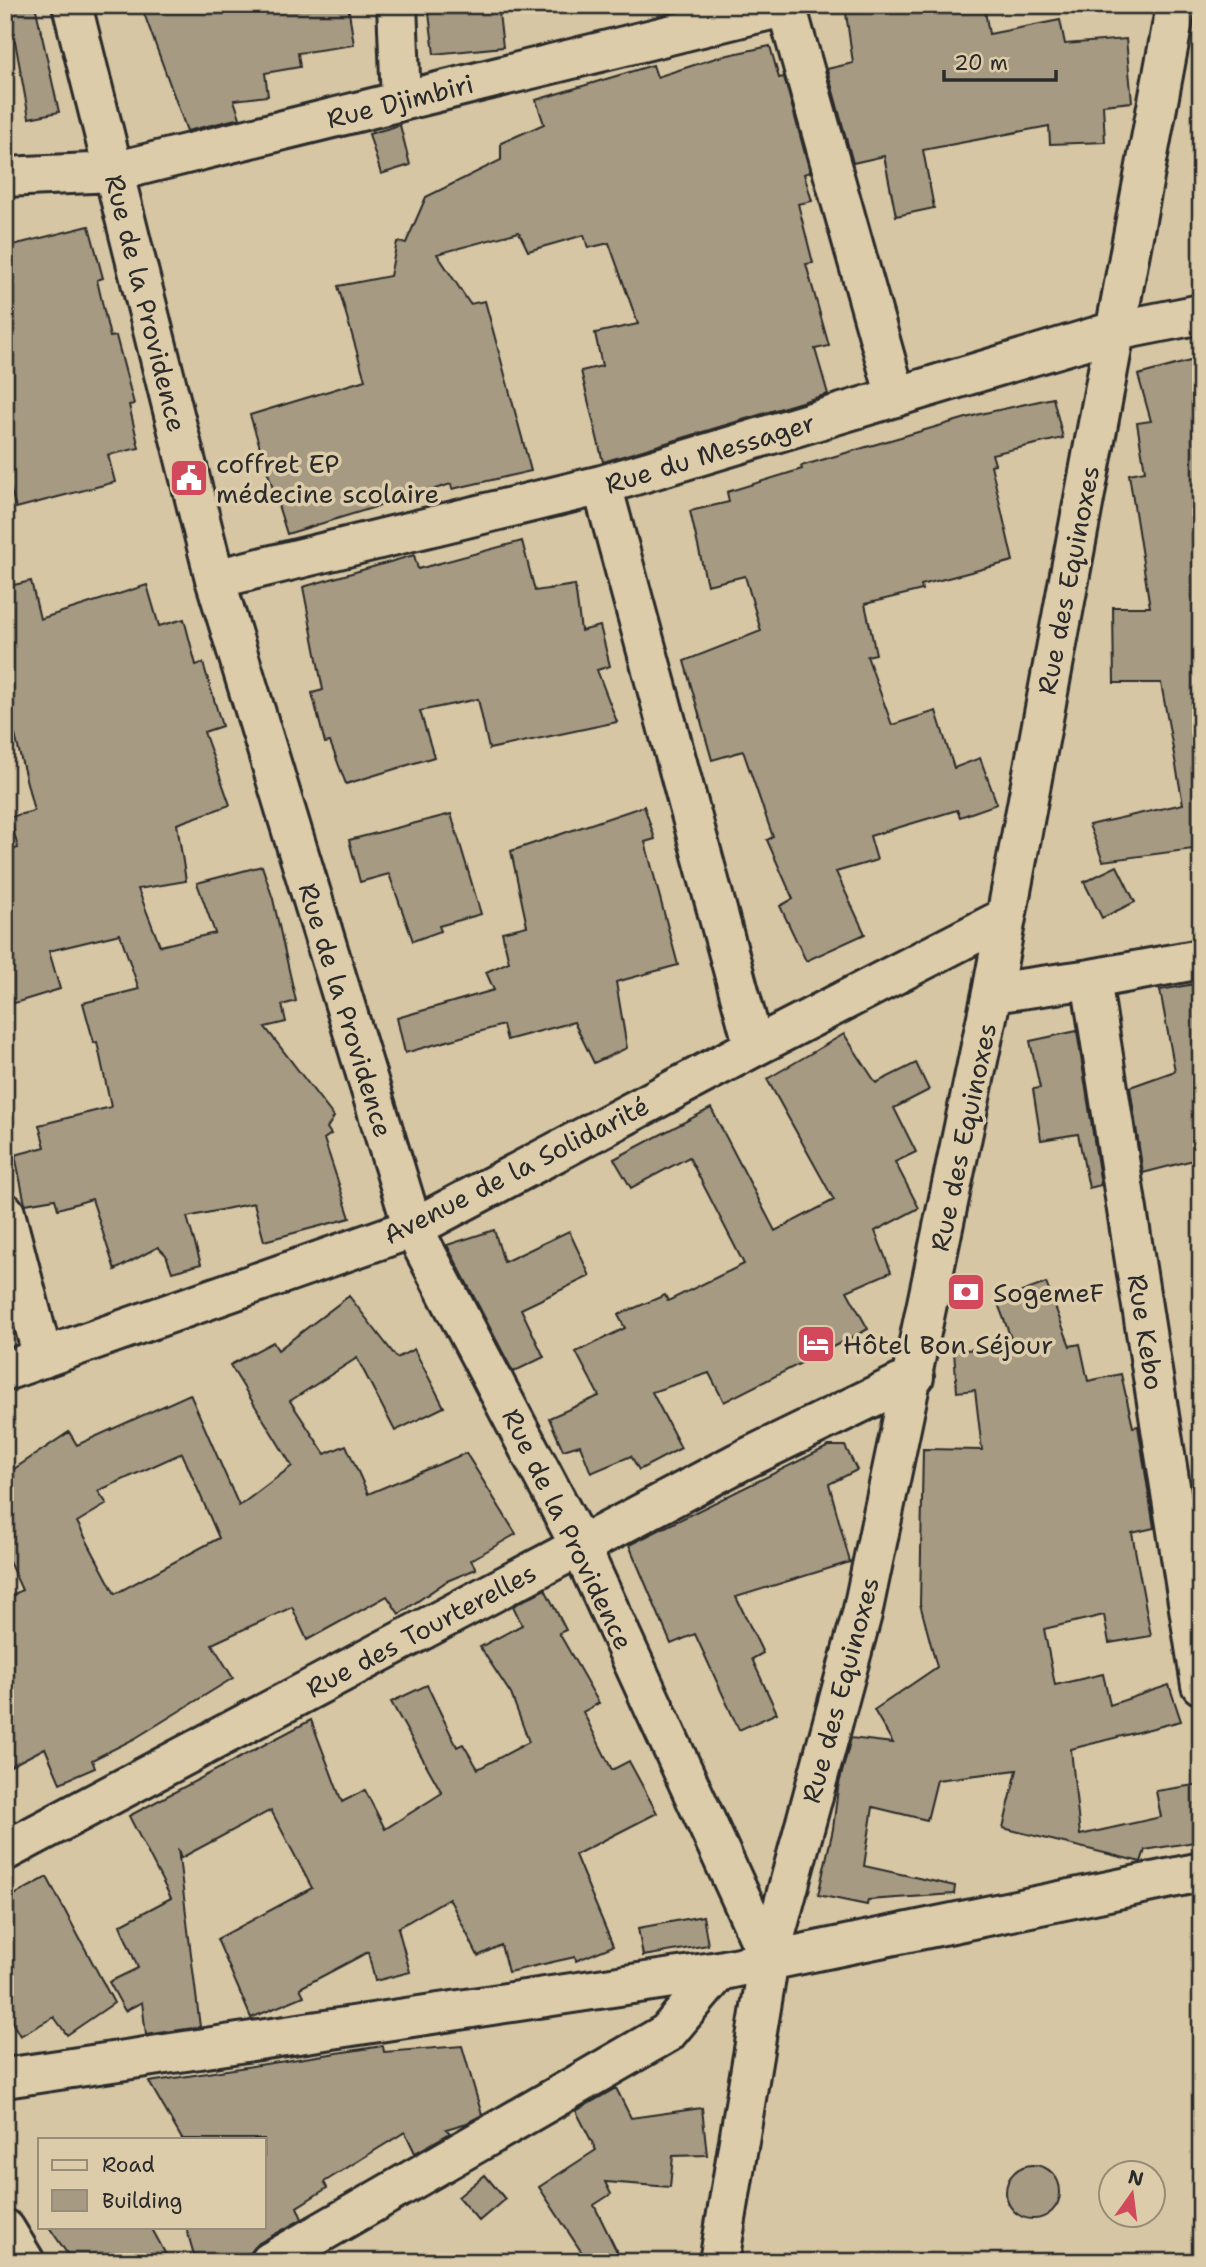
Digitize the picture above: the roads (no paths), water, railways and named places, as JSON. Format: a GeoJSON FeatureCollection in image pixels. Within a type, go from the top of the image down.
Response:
{"type":"FeatureCollection","features":[{"type":"Feature","properties":{"kind":"street","name":"Rue de la Providence"},"geometry":{"type":"LineString","coordinates":[[72,5],[215,579],[413,1228],[580,1546],[769,1959]]}},
{"type":"Feature","properties":{"kind":"street"},"geometry":{"type":"LineString","coordinates":[[397,5],[401,101]]}},
{"type":"Feature","properties":{"kind":"street","name":"Rue des Equinoxes"},"geometry":{"type":"LineString","coordinates":[[719,2262],[769,1959],[862,1614],[914,1377],[992,993],[1176,5]]}},
{"type":"Feature","properties":{"kind":"street","name":"Rue Djimbiri"},"geometry":{"type":"LineString","coordinates":[[5,177],[113,172],[788,6]]}},
{"type":"Feature","properties":{"kind":"street"},"geometry":{"type":"LineString","coordinates":[[788,6],[896,397]]}},
{"type":"Feature","properties":{"kind":"street","name":"Rue du Messager"},"geometry":{"type":"LineString","coordinates":[[215,579],[603,485],[1115,331],[1201,314]]}},
{"type":"Feature","properties":{"kind":"street"},"geometry":{"type":"LineString","coordinates":[[603,485],[754,1047]]}},
{"type":"Feature","properties":{"kind":"street","name":"Avenue de la Solidarité"},"geometry":{"type":"LineString","coordinates":[[5,1371],[413,1228],[754,1047],[1005,918]]}},
{"type":"Feature","properties":{"kind":"street"},"geometry":{"type":"LineString","coordinates":[[992,993],[1201,959]]}},
{"type":"Feature","properties":{"kind":"street","name":"Rue Kebo"},"geometry":{"type":"LineString","coordinates":[[1091,979],[1201,1685]]}},
{"type":"Feature","properties":{"kind":"street"},"geometry":{"type":"LineString","coordinates":[[5,1213],[43,1358]]}},
{"type":"Feature","properties":{"kind":"street","name":"Rue des Tourterelles"},"geometry":{"type":"LineString","coordinates":[[5,1851],[739,1462],[914,1377]]}},
{"type":"Feature","properties":{"kind":"street"},"geometry":{"type":"LineString","coordinates":[[5,2078],[719,1971],[1201,1872]]}},
{"type":"Feature","properties":{"kind":"street"},"geometry":{"type":"LineString","coordinates":[[270,2262],[667,2033],[719,1971]]}},
{"type":"Feature","properties":{"kind":"street"},"geometry":{"type":"LineString","coordinates":[[5,2229],[25,2262]]}},
{"type":"Feature","properties":{"kind":"place","name":"coffret EP médecine scolaire"},"geometry":{"type":"Point","coordinates":[189,478]}},
{"type":"Feature","properties":{"kind":"place","name":"SogemeF"},"geometry":{"type":"Point","coordinates":[966,1292]}},
{"type":"Feature","properties":{"kind":"place","name":"Hôtel Bon Séjour"},"geometry":{"type":"Point","coordinates":[816,1344]}}]}
